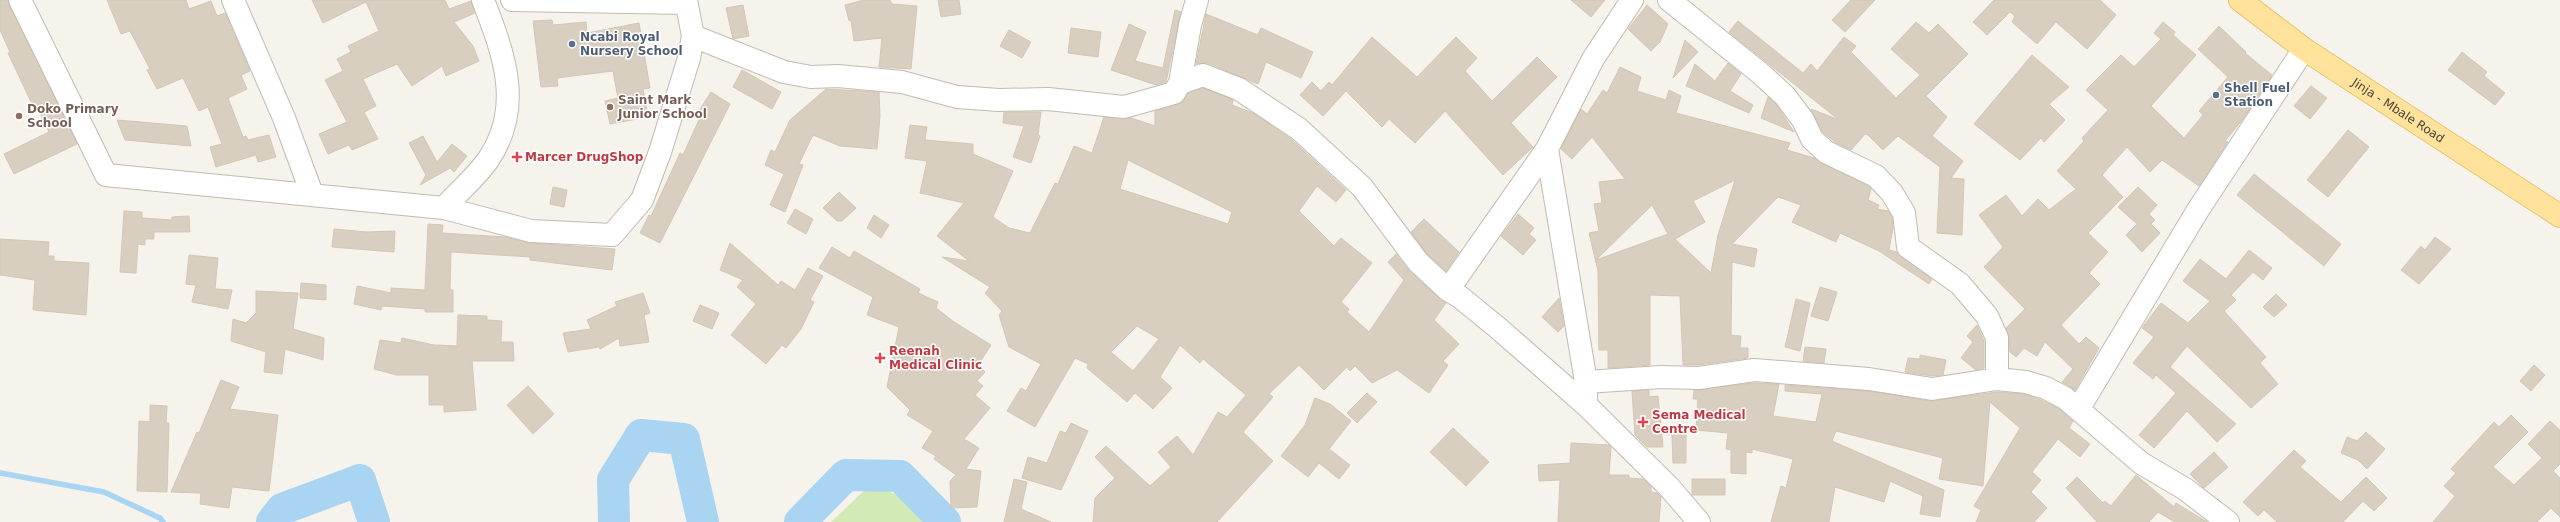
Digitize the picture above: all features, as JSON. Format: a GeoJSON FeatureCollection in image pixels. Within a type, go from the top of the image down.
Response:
{"type":"FeatureCollection","features":[{"type":"Feature","properties":{"kind":"main road","name":"Jinja - Mbale Road"},"geometry":{"type":"LineString","coordinates":[[2240,0],[2304,49],[2560,216]]}},
{"type":"Feature","properties":{"kind":"street"},"geometry":{"type":"LineString","coordinates":[[20,0],[106,174],[444,208],[530,231],[612,235],[642,200],[660,152],[689,58],[693,36],[686,1],[512,0]]}},
{"type":"Feature","properties":{"kind":"street"},"geometry":{"type":"LineString","coordinates":[[233,0],[284,118],[312,194]]}},
{"type":"Feature","properties":{"kind":"street"},"geometry":{"type":"LineString","coordinates":[[444,208],[488,161],[503,132],[509,106],[503,51],[483,0]]}},
{"type":"Feature","properties":{"kind":"street"},"geometry":{"type":"LineString","coordinates":[[693,36],[784,72],[810,77],[838,76],[902,82],[957,97],[999,100],[1048,99],[1124,107],[1174,93],[1180,82],[1190,25],[1197,0]]}},
{"type":"Feature","properties":{"kind":"street"},"geometry":{"type":"LineString","coordinates":[[1448,290],[1547,149],[1593,59],[1632,0]]}},
{"type":"Feature","properties":{"kind":"street"},"geometry":{"type":"LineString","coordinates":[[1669,0],[1760,73],[1785,96],[1803,120],[1812,140],[1826,152],[1876,176],[1892,193],[1904,213],[1908,247],[1960,284],[1993,327],[1996,338],[1997,380]]}},
{"type":"Feature","properties":{"kind":"street"},"geometry":{"type":"LineString","coordinates":[[2079,408],[2198,210],[2304,49]]}},
{"type":"Feature","properties":{"kind":"street"},"geometry":{"type":"LineString","coordinates":[[1180,82],[1203,75],[1239,89],[1299,129],[1362,187],[1418,262],[1448,290],[1460,297],[1586,405],[1669,487],[1700,522]]}},
{"type":"Feature","properties":{"kind":"street"},"geometry":{"type":"LineString","coordinates":[[1547,149],[1586,382],[1586,405]]}},
{"type":"Feature","properties":{"kind":"street"},"geometry":{"type":"LineString","coordinates":[[1586,382],[1661,377],[1699,378],[1754,370],[1869,379],[1932,389],[1997,380],[2017,380],[2046,388],[2079,408],[2141,462],[2185,489],[2228,522]]}},
{"type":"Feature","properties":{"kind":"green space"},"geometry":{"type":"Polygon","coordinates":[[[869,486],[909,498],[931,522],[831,522],[869,486]]]}},
{"type":"Feature","properties":{"kind":"building"},"geometry":{"type":"Polygon","coordinates":[[[0,0],[8,0],[77,144],[14,174],[4,154],[49,132],[35,102],[32,104],[8,53],[10,52],[0,30],[0,0]]]}},
{"type":"Feature","properties":{"kind":"building"},"geometry":{"type":"Polygon","coordinates":[[[107,0],[186,0],[189,9],[211,1],[217,16],[225,13],[250,71],[241,75],[247,89],[228,98],[243,137],[246,136],[248,140],[269,135],[276,157],[258,162],[256,155],[216,167],[210,147],[222,144],[208,107],[199,111],[183,78],[157,89],[147,70],[150,69],[130,31],[121,34],[107,0]]]}},
{"type":"Feature","properties":{"kind":"building"},"geometry":{"type":"Polygon","coordinates":[[[312,0],[445,0],[449,9],[471,1],[475,13],[454,22],[473,46],[479,61],[446,76],[442,66],[412,86],[397,64],[363,79],[376,106],[364,112],[378,139],[352,150],[349,145],[328,154],[319,134],[347,122],[325,80],[343,71],[337,59],[351,52],[348,46],[379,31],[366,2],[323,23],[312,0]]]}},
{"type":"Feature","properties":{"kind":"building"},"geometry":{"type":"Polygon","coordinates":[[[864,0],[890,0],[892,4],[917,6],[911,69],[879,67],[882,38],[854,41],[851,20],[849,21],[845,5],[864,0]]]}},
{"type":"Feature","properties":{"kind":"building"},"geometry":{"type":"Polygon","coordinates":[[[938,0],[959,0],[961,14],[941,17],[938,0]]]}},
{"type":"Feature","properties":{"kind":"building"},"geometry":{"type":"Polygon","coordinates":[[[1571,0],[1605,0],[1591,17],[1571,0]]]}},
{"type":"Feature","properties":{"kind":"building"},"geometry":{"type":"Polygon","coordinates":[[[1851,0],[1875,0],[1845,32],[1832,20],[1851,0]]]}},
{"type":"Feature","properties":{"kind":"building"},"geometry":{"type":"Polygon","coordinates":[[[1994,0],[2100,0],[2116,15],[2087,49],[2056,22],[2037,44],[2012,22],[2015,16],[2010,12],[1987,35],[1973,22],[1994,0]]]}},
{"type":"Feature","properties":{"kind":"building"},"geometry":{"type":"Polygon","coordinates":[[[743,5],[749,36],[733,39],[726,8],[743,5]]]}},
{"type":"Feature","properties":{"kind":"building"},"geometry":{"type":"Polygon","coordinates":[[[1647,5],[1668,24],[1660,42],[1651,51],[1628,29],[1647,5]]]}},
{"type":"Feature","properties":{"kind":"building"},"geometry":{"type":"Polygon","coordinates":[[[1175,10],[1181,12],[1166,82],[1156,85],[1111,70],[1129,24],[1146,32],[1135,61],[1163,68],[1175,10]]]}},
{"type":"Feature","properties":{"kind":"building"},"geometry":{"type":"Polygon","coordinates":[[[1206,14],[1258,35],[1261,28],[1313,52],[1301,78],[1266,62],[1258,84],[1208,63],[1196,64],[1206,14]]]}},
{"type":"Feature","properties":{"kind":"building"},"geometry":{"type":"Polygon","coordinates":[[[552,20],[553,25],[586,22],[587,33],[639,23],[650,88],[643,89],[648,117],[610,124],[605,101],[618,98],[613,71],[557,78],[558,86],[541,87],[533,21],[552,20]]]}},
{"type":"Feature","properties":{"kind":"building"},"geometry":{"type":"Polygon","coordinates":[[[1738,21],[1803,73],[1811,64],[1817,71],[1844,37],[1856,46],[1851,52],[1896,98],[1920,75],[1891,49],[1916,22],[1929,33],[1938,24],[1968,54],[1926,96],[1947,117],[1932,136],[1963,161],[1951,178],[1964,179],[1962,235],[1937,233],[1940,167],[1898,136],[1883,150],[1868,135],[1865,134],[1851,150],[1836,143],[1822,131],[1811,109],[1839,120],[1729,32],[1738,21]]]}},
{"type":"Feature","properties":{"kind":"building"},"geometry":{"type":"Polygon","coordinates":[[[2163,22],[2175,32],[2173,35],[2196,55],[2151,106],[2184,138],[2203,115],[2199,111],[2228,77],[2198,49],[2219,26],[2246,52],[2245,53],[2272,75],[2243,119],[2225,141],[2228,142],[2199,186],[2162,160],[2150,172],[2127,147],[2102,175],[2123,197],[2088,233],[2108,252],[2089,273],[2100,284],[2061,325],[2079,344],[2086,337],[2099,348],[2075,390],[2062,382],[2073,369],[2045,342],[2037,356],[2024,348],[2016,357],[2010,352],[2009,338],[2006,328],[2025,309],[1984,267],[2003,247],[1979,215],[2006,195],[2022,216],[2038,199],[2049,210],[2076,189],[2057,171],[2084,141],[2082,138],[2108,110],[2086,90],[2121,55],[2134,67],[2161,39],[2154,33],[2163,22]]]}},
{"type":"Feature","properties":{"kind":"building"},"geometry":{"type":"Polygon","coordinates":[[[1071,28],[1101,32],[1098,57],[1068,53],[1071,28]]]}},
{"type":"Feature","properties":{"kind":"building"},"geometry":{"type":"Polygon","coordinates":[[[1009,30],[1031,42],[1022,58],[1000,46],[1009,30]]]}},
{"type":"Feature","properties":{"kind":"building"},"geometry":{"type":"Polygon","coordinates":[[[1372,37],[1417,77],[1456,37],[1477,58],[1465,71],[1492,101],[1537,57],[1557,77],[1511,123],[1533,147],[1503,175],[1445,111],[1415,143],[1389,119],[1382,127],[1346,91],[1323,116],[1300,95],[1312,82],[1321,91],[1329,82],[1332,85],[1372,37]]]}},
{"type":"Feature","properties":{"kind":"building"},"geometry":{"type":"Polygon","coordinates":[[[1685,40],[1698,52],[1673,78],[1685,40]]]}},
{"type":"Feature","properties":{"kind":"building"},"geometry":{"type":"Polygon","coordinates":[[[2462,52],[2487,72],[2484,76],[2505,93],[2495,105],[2448,70],[2462,52]]]}},
{"type":"Feature","properties":{"kind":"building"},"geometry":{"type":"Polygon","coordinates":[[[2032,55],[2069,87],[2049,104],[2065,120],[2044,142],[2041,138],[2020,160],[1974,124],[2032,55]]]}},
{"type":"Feature","properties":{"kind":"building"},"geometry":{"type":"Polygon","coordinates":[[[1728,63],[1741,74],[1730,91],[1753,105],[1749,113],[1686,86],[1695,64],[1715,81],[1728,63]]]}},
{"type":"Feature","properties":{"kind":"building"},"geometry":{"type":"Polygon","coordinates":[[[1620,67],[1641,77],[1637,91],[1666,100],[1669,90],[1681,96],[1676,113],[1790,143],[1787,150],[1814,158],[1868,186],[1871,189],[1868,200],[1879,205],[1877,209],[1888,211],[1892,217],[1893,228],[1889,250],[1897,252],[1932,279],[1929,284],[1879,251],[1840,233],[1836,242],[1792,222],[1801,205],[1778,197],[1732,244],[1757,249],[1754,267],[1732,262],[1731,335],[1741,336],[1740,348],[1748,348],[1748,358],[1698,365],[1683,365],[1680,296],[1650,295],[1650,365],[1608,368],[1608,350],[1599,350],[1598,271],[1589,233],[1599,231],[1594,204],[1602,203],[1599,182],[1625,179],[1592,137],[1572,159],[1561,149],[1581,109],[1587,114],[1603,90],[1607,93],[1620,67]],[[1735,180],[1693,201],[1705,222],[1675,239],[1711,273],[1718,235],[1735,180]],[[1652,205],[1596,260],[1668,234],[1652,205]]]}},
{"type":"Feature","properties":{"kind":"building"},"geometry":{"type":"Polygon","coordinates":[[[742,70],[781,92],[772,109],[733,87],[742,70]]]}},
{"type":"Feature","properties":{"kind":"building"},"geometry":{"type":"Polygon","coordinates":[[[2311,86],[2327,98],[2310,119],[2294,106],[2311,86]]]}},
{"type":"Feature","properties":{"kind":"building"},"geometry":{"type":"Polygon","coordinates":[[[1203,88],[1233,100],[1232,105],[1253,113],[1291,139],[1346,190],[1336,202],[1317,186],[1299,211],[1334,246],[1341,238],[1372,263],[1341,302],[1349,309],[1347,312],[1369,332],[1404,280],[1388,262],[1396,254],[1409,271],[1446,303],[1434,320],[1459,344],[1443,361],[1448,365],[1429,393],[1397,370],[1372,383],[1355,366],[1350,371],[1347,367],[1324,390],[1299,365],[1269,394],[1273,397],[1243,432],[1273,461],[1217,522],[1093,522],[1095,498],[1115,478],[1095,457],[1106,446],[1150,486],[1171,467],[1158,452],[1177,436],[1193,455],[1218,412],[1227,417],[1246,395],[1203,359],[1200,363],[1180,345],[1160,377],[1172,388],[1153,409],[1135,393],[1127,402],[1087,368],[1088,364],[1075,358],[1035,427],[1007,411],[1021,388],[1026,391],[1041,364],[1009,347],[999,315],[1002,311],[985,293],[990,287],[942,257],[969,261],[937,236],[964,203],[920,193],[927,161],[905,158],[910,125],[927,127],[925,140],[973,144],[973,154],[1013,171],[993,217],[1009,228],[1030,233],[1055,183],[1058,184],[1074,146],[1092,153],[1104,117],[1131,118],[1155,126],[1155,111],[1177,105],[1188,93],[1203,88]],[[1128,160],[1120,189],[1228,224],[1232,212],[1128,160]],[[1137,326],[1111,352],[1133,371],[1159,339],[1137,326]]]}},
{"type":"Feature","properties":{"kind":"building"},"geometry":{"type":"Polygon","coordinates":[[[826,89],[879,92],[880,116],[877,149],[840,146],[813,135],[799,164],[803,165],[785,212],[770,205],[784,174],[765,165],[771,150],[775,152],[790,120],[826,89]]]}},
{"type":"Feature","properties":{"kind":"building"},"geometry":{"type":"Polygon","coordinates":[[[711,92],[730,104],[660,243],[640,233],[649,215],[651,216],[680,153],[683,155],[703,111],[700,109],[711,92]]]}},
{"type":"Feature","properties":{"kind":"building"},"geometry":{"type":"Polygon","coordinates":[[[1768,97],[1776,104],[1794,132],[1761,118],[1768,97]]]}},
{"type":"Feature","properties":{"kind":"building"},"geometry":{"type":"Polygon","coordinates":[[[1004,112],[1041,112],[1038,135],[1040,136],[1031,163],[1013,157],[1024,126],[1003,123],[1004,112]]]}},
{"type":"Feature","properties":{"kind":"building"},"geometry":{"type":"Polygon","coordinates":[[[117,120],[187,126],[191,146],[125,140],[117,120]]]}},
{"type":"Feature","properties":{"kind":"building"},"geometry":{"type":"Polygon","coordinates":[[[2348,130],[2369,147],[2328,197],[2307,180],[2348,130]]]}},
{"type":"Feature","properties":{"kind":"building"},"geometry":{"type":"Polygon","coordinates":[[[423,136],[437,162],[452,144],[467,156],[454,172],[450,168],[420,185],[426,175],[409,143],[423,136]]]}},
{"type":"Feature","properties":{"kind":"building"},"geometry":{"type":"Polygon","coordinates":[[[2254,174],[2341,244],[2324,266],[2237,195],[2254,174]]]}},
{"type":"Feature","properties":{"kind":"building"},"geometry":{"type":"Polygon","coordinates":[[[553,187],[567,190],[564,207],[550,204],[553,187]]]}},
{"type":"Feature","properties":{"kind":"building"},"geometry":{"type":"Polygon","coordinates":[[[2138,187],[2157,205],[2149,214],[2155,220],[2151,224],[2160,233],[2142,252],[2126,235],[2137,224],[2118,207],[2138,187]]]}},
{"type":"Feature","properties":{"kind":"building"},"geometry":{"type":"Polygon","coordinates":[[[839,192],[856,208],[842,221],[837,221],[823,208],[839,192]]]}},
{"type":"Feature","properties":{"kind":"building"},"geometry":{"type":"Polygon","coordinates":[[[795,209],[813,219],[806,234],[787,223],[795,209]]]}},
{"type":"Feature","properties":{"kind":"building"},"geometry":{"type":"Polygon","coordinates":[[[124,211],[142,212],[142,218],[172,220],[172,217],[189,216],[190,232],[154,232],[154,239],[145,239],[145,245],[138,244],[136,273],[120,272],[124,211]]]}},
{"type":"Feature","properties":{"kind":"building"},"geometry":{"type":"Polygon","coordinates":[[[1518,214],[1534,228],[1529,234],[1536,240],[1523,255],[1501,236],[1518,214]]]}},
{"type":"Feature","properties":{"kind":"building"},"geometry":{"type":"Polygon","coordinates":[[[874,215],[889,225],[881,238],[867,228],[874,215]]]}},
{"type":"Feature","properties":{"kind":"building"},"geometry":{"type":"Polygon","coordinates":[[[1424,219],[1459,252],[1446,271],[1427,254],[1411,232],[1424,219]]]}},
{"type":"Feature","properties":{"kind":"building"},"geometry":{"type":"Polygon","coordinates":[[[428,224],[443,225],[442,233],[505,237],[530,243],[615,249],[612,270],[530,260],[530,257],[451,252],[450,290],[453,290],[453,312],[425,312],[425,309],[382,306],[381,310],[354,304],[357,286],[391,293],[391,288],[425,290],[428,224]]]}},
{"type":"Feature","properties":{"kind":"building"},"geometry":{"type":"Polygon","coordinates":[[[334,229],[367,232],[395,231],[394,252],[332,247],[334,229]]]}},
{"type":"Feature","properties":{"kind":"building"},"geometry":{"type":"Polygon","coordinates":[[[2435,237],[2451,249],[2419,284],[2401,270],[2421,246],[2425,250],[2435,237]]]}},
{"type":"Feature","properties":{"kind":"building"},"geometry":{"type":"Polygon","coordinates":[[[0,239],[49,242],[48,256],[54,256],[54,261],[89,263],[86,315],[33,310],[35,280],[0,275],[0,239]]]}},
{"type":"Feature","properties":{"kind":"building"},"geometry":{"type":"Polygon","coordinates":[[[730,243],[778,285],[781,281],[795,290],[808,268],[823,276],[810,300],[814,302],[801,329],[786,348],[782,345],[766,364],[731,335],[756,304],[737,287],[743,280],[720,270],[730,243]]]}},
{"type":"Feature","properties":{"kind":"building"},"geometry":{"type":"Polygon","coordinates":[[[832,247],[850,258],[854,251],[920,289],[918,293],[938,302],[936,308],[954,322],[991,345],[978,365],[985,372],[977,381],[983,386],[975,395],[990,408],[964,439],[979,448],[966,469],[981,471],[977,507],[951,508],[950,481],[956,475],[934,459],[936,456],[922,448],[933,431],[907,415],[910,410],[887,387],[899,327],[867,315],[873,297],[819,268],[832,247]]]}},
{"type":"Feature","properties":{"kind":"building"},"geometry":{"type":"Polygon","coordinates":[[[2249,250],[2272,268],[2263,280],[2253,272],[2231,295],[2236,300],[2224,311],[2266,357],[2260,363],[2278,384],[2251,408],[2187,346],[2170,367],[2236,424],[2217,442],[2187,411],[2154,448],[2139,435],[2176,393],[2156,375],[2153,379],[2133,363],[2154,337],[2142,328],[2161,303],[2188,323],[2210,301],[2183,281],[2200,259],[2226,279],[2249,250]]]}},
{"type":"Feature","properties":{"kind":"building"},"geometry":{"type":"Polygon","coordinates":[[[189,255],[218,258],[215,289],[232,290],[228,309],[192,302],[196,285],[186,284],[189,255]]]}},
{"type":"Feature","properties":{"kind":"building"},"geometry":{"type":"Polygon","coordinates":[[[301,283],[326,285],[326,300],[300,298],[301,283]]]}},
{"type":"Feature","properties":{"kind":"building"},"geometry":{"type":"Polygon","coordinates":[[[1820,287],[1837,292],[1828,321],[1811,316],[1820,287]]]}},
{"type":"Feature","properties":{"kind":"building"},"geometry":{"type":"Polygon","coordinates":[[[256,291],[298,293],[293,329],[324,338],[323,360],[285,349],[282,374],[264,372],[266,352],[231,341],[233,319],[246,323],[256,313],[256,291]]]}},
{"type":"Feature","properties":{"kind":"building"},"geometry":{"type":"Polygon","coordinates":[[[643,293],[650,313],[644,315],[649,342],[620,346],[619,338],[600,349],[599,347],[568,352],[563,333],[591,329],[587,320],[617,306],[615,302],[643,293]]]}},
{"type":"Feature","properties":{"kind":"building"},"geometry":{"type":"Polygon","coordinates":[[[2276,294],[2287,305],[2274,317],[2263,307],[2276,294]]]}},
{"type":"Feature","properties":{"kind":"building"},"geometry":{"type":"Polygon","coordinates":[[[1559,298],[1564,326],[1558,332],[1542,317],[1559,298]]]}},
{"type":"Feature","properties":{"kind":"building"},"geometry":{"type":"Polygon","coordinates":[[[1796,299],[1810,303],[1800,351],[1785,347],[1796,299]]]}},
{"type":"Feature","properties":{"kind":"building"},"geometry":{"type":"Polygon","coordinates":[[[700,305],[719,313],[712,329],[693,321],[700,305]]]}},
{"type":"Feature","properties":{"kind":"building"},"geometry":{"type":"Polygon","coordinates":[[[458,315],[487,316],[487,320],[502,321],[501,342],[513,342],[514,361],[472,361],[476,410],[444,412],[444,405],[429,405],[429,375],[397,375],[374,369],[380,340],[401,343],[402,338],[434,345],[457,346],[458,315]]]}},
{"type":"Feature","properties":{"kind":"building"},"geometry":{"type":"Polygon","coordinates":[[[1977,325],[1984,341],[1984,368],[1976,370],[1961,358],[1973,342],[1967,336],[1977,325]]]}},
{"type":"Feature","properties":{"kind":"building"},"geometry":{"type":"Polygon","coordinates":[[[1805,347],[1826,349],[1824,363],[1803,361],[1805,347]]]}},
{"type":"Feature","properties":{"kind":"building"},"geometry":{"type":"Polygon","coordinates":[[[1920,355],[1946,360],[1943,375],[1932,376],[1905,372],[1908,358],[1920,359],[1920,355]]]}},
{"type":"Feature","properties":{"kind":"building"},"geometry":{"type":"Polygon","coordinates":[[[2534,365],[2545,375],[2531,391],[2520,381],[2534,365]]]}},
{"type":"Feature","properties":{"kind":"building"},"geometry":{"type":"Polygon","coordinates":[[[221,380],[239,387],[230,409],[278,415],[269,491],[232,487],[229,508],[200,504],[201,493],[171,492],[197,432],[199,433],[221,380]]]}},
{"type":"Feature","properties":{"kind":"building"},"geometry":{"type":"Polygon","coordinates":[[[1754,383],[1779,384],[1773,416],[1816,422],[1822,394],[1785,391],[1785,385],[1868,391],[1930,401],[1997,392],[2024,394],[2058,408],[2073,421],[2069,428],[2090,444],[2080,457],[2058,439],[2032,472],[2041,480],[2031,492],[2047,508],[2034,522],[1976,522],[1981,510],[1974,506],[2020,428],[1990,402],[1983,486],[1939,479],[1943,458],[1836,431],[1832,441],[1944,490],[1940,517],[1920,514],[1923,496],[1890,481],[1884,502],[1835,487],[1829,522],[1771,522],[1781,486],[1786,488],[1793,459],[1752,449],[1752,453],[1746,452],[1746,474],[1731,473],[1731,450],[1726,449],[1728,433],[1696,430],[1698,399],[1693,399],[1694,390],[1754,383]]]}},
{"type":"Feature","properties":{"kind":"building"},"geometry":{"type":"Polygon","coordinates":[[[528,386],[554,414],[533,434],[507,405],[528,386]]]}},
{"type":"Feature","properties":{"kind":"building"},"geometry":{"type":"Polygon","coordinates":[[[1649,390],[1649,397],[1658,396],[1663,447],[1647,447],[1635,435],[1632,391],[1649,390]]]}},
{"type":"Feature","properties":{"kind":"building"},"geometry":{"type":"Polygon","coordinates":[[[1367,393],[1377,402],[1357,423],[1347,413],[1367,393]]]}},
{"type":"Feature","properties":{"kind":"building"},"geometry":{"type":"Polygon","coordinates":[[[1315,398],[1330,404],[1351,421],[1329,449],[1350,465],[1339,479],[1319,463],[1308,477],[1281,456],[1305,425],[1315,398]]]}},
{"type":"Feature","properties":{"kind":"building"},"geometry":{"type":"Polygon","coordinates":[[[150,405],[167,406],[166,423],[169,423],[167,492],[137,491],[139,421],[150,422],[150,405]]]}},
{"type":"Feature","properties":{"kind":"building"},"geometry":{"type":"Polygon","coordinates":[[[2511,415],[2528,432],[2493,467],[2514,485],[2542,458],[2528,444],[2550,421],[2560,430],[2560,464],[2553,471],[2560,478],[2560,517],[2551,508],[2537,522],[2433,522],[2455,496],[2444,486],[2456,473],[2451,469],[2494,422],[2499,427],[2511,415]]]}},
{"type":"Feature","properties":{"kind":"building"},"geometry":{"type":"Polygon","coordinates":[[[1071,423],[1088,431],[1061,490],[1022,478],[1028,457],[1047,463],[1060,431],[1066,433],[1071,423]]]}},
{"type":"Feature","properties":{"kind":"building"},"geometry":{"type":"Polygon","coordinates":[[[1453,428],[1489,462],[1466,486],[1430,452],[1453,428]]]}},
{"type":"Feature","properties":{"kind":"building"},"geometry":{"type":"Polygon","coordinates":[[[2366,432],[2385,449],[2367,469],[2358,460],[2341,453],[2347,437],[2357,441],[2366,432]]]}},
{"type":"Feature","properties":{"kind":"building"},"geometry":{"type":"Polygon","coordinates":[[[1672,435],[1686,435],[1686,463],[1673,463],[1672,435]]]}},
{"type":"Feature","properties":{"kind":"building"},"geometry":{"type":"Polygon","coordinates":[[[1571,443],[1609,445],[1611,447],[1609,475],[1629,475],[1629,478],[1643,479],[1651,487],[1651,492],[1657,493],[1661,497],[1659,522],[1558,522],[1560,480],[1539,481],[1538,465],[1570,463],[1571,443]]]}},
{"type":"Feature","properties":{"kind":"building"},"geometry":{"type":"Polygon","coordinates":[[[2294,450],[2306,461],[2300,467],[2341,502],[2366,477],[2387,498],[2374,511],[2363,501],[2343,522],[2277,522],[2264,510],[2258,516],[2243,502],[2294,450]]]}},
{"type":"Feature","properties":{"kind":"building"},"geometry":{"type":"Polygon","coordinates":[[[2214,452],[2228,467],[2204,488],[2190,474],[2214,452]]]}},
{"type":"Feature","properties":{"kind":"building"},"geometry":{"type":"Polygon","coordinates":[[[2136,475],[2174,507],[2176,503],[2207,522],[2175,522],[2158,512],[2149,522],[2097,522],[2066,488],[2077,477],[2103,503],[2105,501],[2111,506],[2136,475]]]}},
{"type":"Feature","properties":{"kind":"building"},"geometry":{"type":"Polygon","coordinates":[[[1014,479],[1027,482],[1021,509],[1051,522],[1004,522],[1014,479]]]}},
{"type":"Feature","properties":{"kind":"building"},"geometry":{"type":"Polygon","coordinates":[[[1692,479],[1725,479],[1725,495],[1692,495],[1692,479]]]}},
{"type":"Feature","properties":{"kind":"waterway"},"geometry":{"type":"LineString","coordinates":[[614,522],[613,480],[641,435],[684,439],[703,522]]}},
{"type":"Feature","properties":{"kind":"waterway"},"geometry":{"type":"LineString","coordinates":[[0,473],[104,492],[160,518],[163,522]]}},
{"type":"Feature","properties":{"kind":"waterway"},"geometry":{"type":"LineString","coordinates":[[800,522],[846,475],[900,476],[945,522]]}},
{"type":"Feature","properties":{"kind":"waterway"},"geometry":{"type":"LineString","coordinates":[[272,522],[282,509],[360,480],[374,522]]}},
{"type":"Feature","properties":{"kind":"place","name":"Ncabi Royal Nursery School"},"geometry":{"type":"Point","coordinates":[572,44]}},
{"type":"Feature","properties":{"kind":"place","name":"Shell Fuel Station"},"geometry":{"type":"Point","coordinates":[2216,95]}},
{"type":"Feature","properties":{"kind":"place","name":"Saint Mark Junior School"},"geometry":{"type":"Point","coordinates":[610,107]}},
{"type":"Feature","properties":{"kind":"place","name":"Doko Primary School"},"geometry":{"type":"Point","coordinates":[19,116]}},
{"type":"Feature","properties":{"kind":"place","name":"Marcer DrugShop"},"geometry":{"type":"Point","coordinates":[517,157]}},
{"type":"Feature","properties":{"kind":"place","name":"Reenah Medical Clinic"},"geometry":{"type":"Point","coordinates":[880,358]}},
{"type":"Feature","properties":{"kind":"place","name":"Sema Medical Centre"},"geometry":{"type":"Point","coordinates":[1643,422]}}]}
